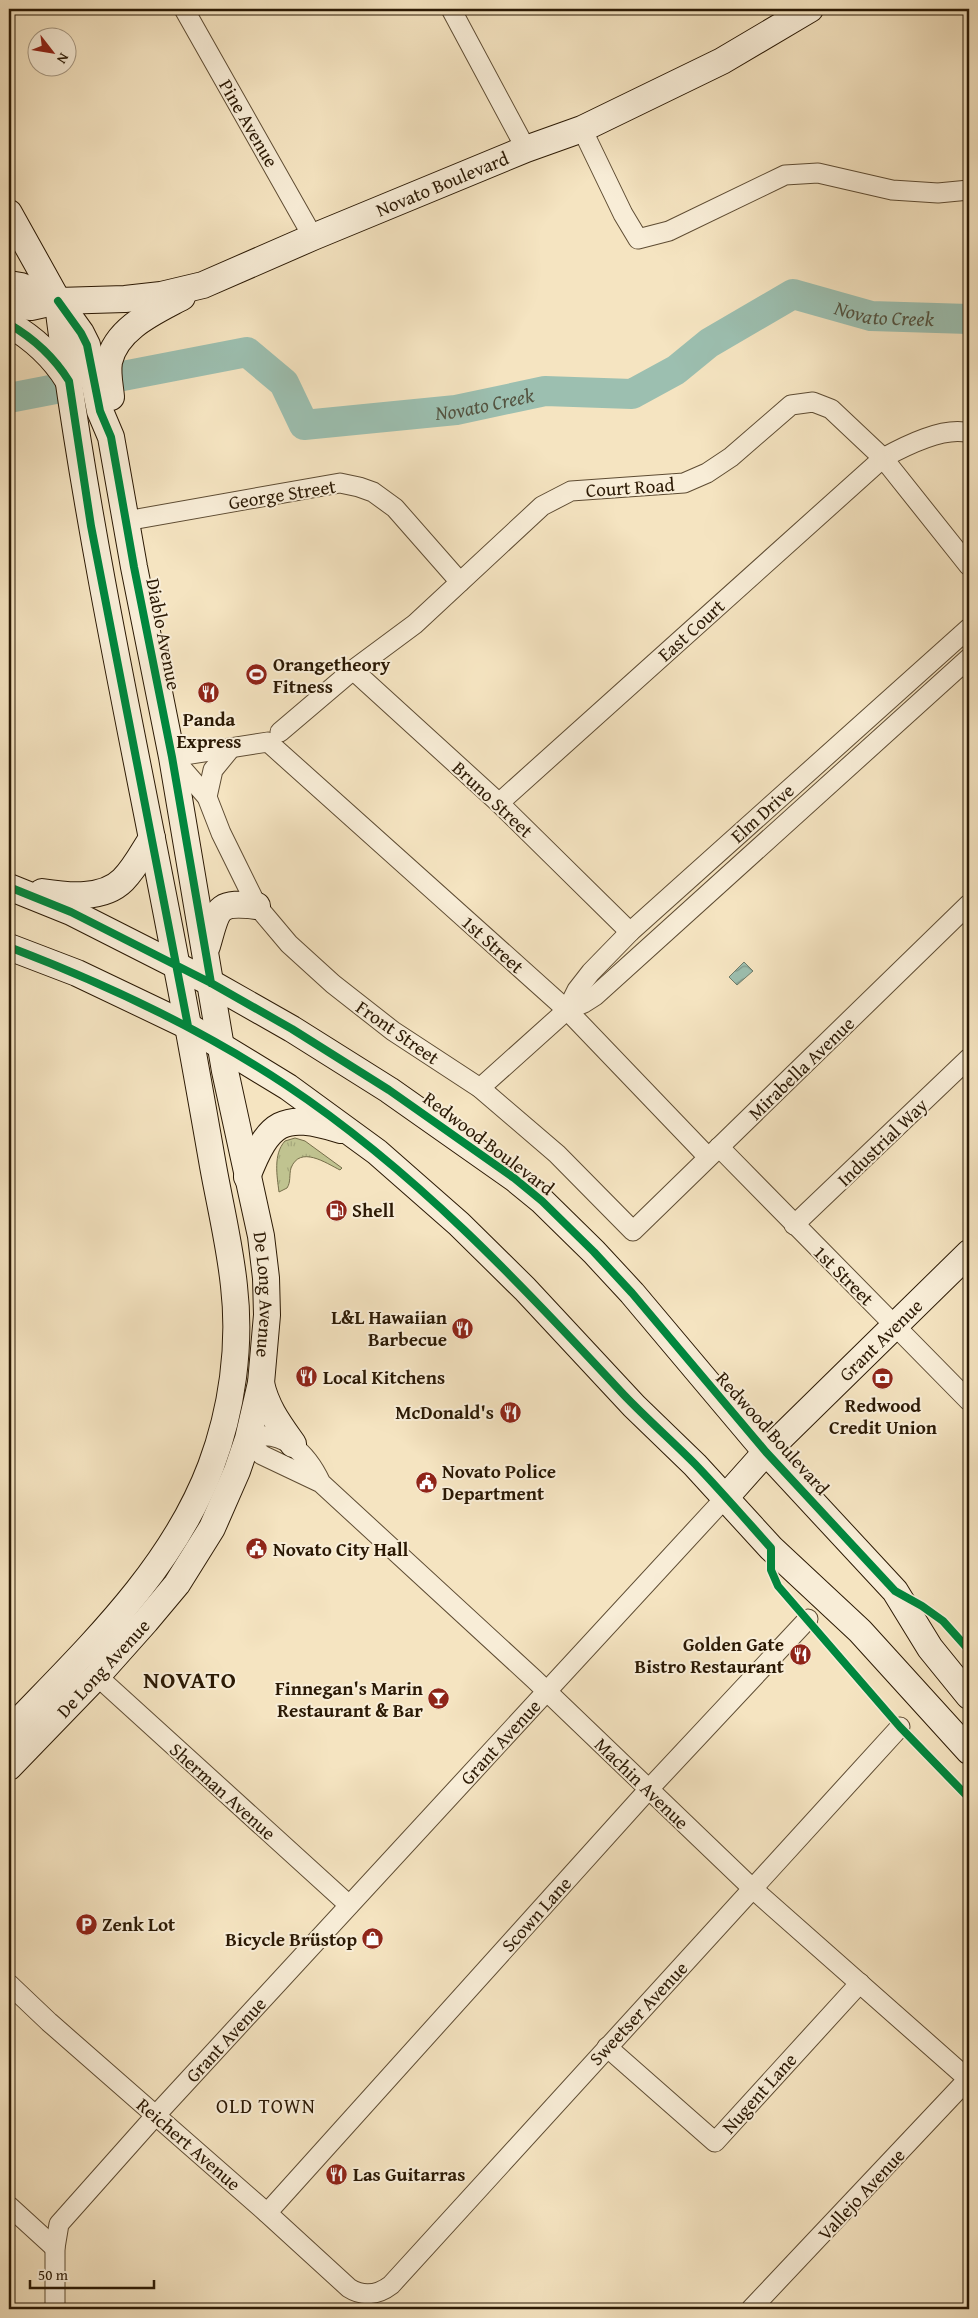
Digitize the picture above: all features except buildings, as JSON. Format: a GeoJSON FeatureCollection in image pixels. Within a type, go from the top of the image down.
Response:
{"type":"FeatureCollection","features":[{"type":"Feature","properties":{"kind":"main road","name":"Novato Boulevard"},"geometry":{"type":"LineString","coordinates":[[58,301],[125,299],[203,285],[314,236],[582,128],[722,61],[810,9]]}},
{"type":"Feature","properties":{"kind":"main road"},"geometry":{"type":"LineString","coordinates":[[9,253],[14,239],[12,220]]}},
{"type":"Feature","properties":{"kind":"main road","name":"Diablo Avenue"},"geometry":{"type":"LineString","coordinates":[[12,220],[58,301],[80,370],[106,409],[134,567],[172,757],[211,983]]}},
{"type":"Feature","properties":{"kind":"main road"},"geometry":{"type":"LineString","coordinates":[[9,284],[21,286],[58,301]]}},
{"type":"Feature","properties":{"kind":"main road"},"geometry":{"type":"LineString","coordinates":[[9,324],[80,370],[115,347],[143,318],[203,285]]}},
{"type":"Feature","properties":{"kind":"main road"},"geometry":{"type":"LineString","coordinates":[[9,306],[31,307],[58,301]]}},
{"type":"Feature","properties":{"kind":"main road","name":"Diablo Avenue"},"geometry":{"type":"LineString","coordinates":[[80,370],[74,420],[91,526],[136,765],[177,966]]}},
{"type":"Feature","properties":{"kind":"main road"},"geometry":{"type":"LineString","coordinates":[[91,526],[102,526],[111,532],[134,567]]}},
{"type":"Feature","properties":{"kind":"main road"},"geometry":{"type":"LineString","coordinates":[[136,765],[172,757]]}},
{"type":"Feature","properties":{"kind":"main road"},"geometry":{"type":"LineString","coordinates":[[9,887],[54,894],[105,892],[124,878],[152,838]]}},
{"type":"Feature","properties":{"kind":"main road","name":"Redwood Boulevard"},"geometry":{"type":"LineString","coordinates":[[9,887],[72,912],[211,983],[292,1029],[373,1080],[514,1178],[542,1201],[594,1252],[632,1293],[766,1452],[894,1590],[930,1648],[969,1696]]}},
{"type":"Feature","properties":{"kind":"main road"},"geometry":{"type":"LineString","coordinates":[[206,949],[218,912],[222,908],[234,903],[257,906]]}},
{"type":"Feature","properties":{"kind":"main road"},"geometry":{"type":"LineString","coordinates":[[9,946],[77,973],[188,1026],[221,1045],[288,1087],[351,1133],[429,1197],[466,1230],[525,1288],[634,1406],[696,1465],[772,1548],[860,1631],[969,1751]]}},
{"type":"Feature","properties":{"kind":"main road","name":"De Long Avenue"},"geometry":{"type":"LineString","coordinates":[[9,1731],[95,1640],[153,1572],[175,1540],[196,1503],[212,1464],[221,1433],[235,1358],[234,1287],[177,966]]}},
{"type":"Feature","properties":{"kind":"main road","name":"De Long Avenue"},"geometry":{"type":"LineString","coordinates":[[9,1767],[97,1676],[177,1584],[223,1506],[248,1439],[261,1383],[267,1315],[266,1278],[261,1236],[247,1177],[211,983]]}},
{"type":"Feature","properties":{"kind":"main road"},"geometry":{"type":"LineString","coordinates":[[247,1177],[257,1151],[267,1134],[278,1125],[297,1121],[316,1122],[351,1133]]}},
{"type":"Feature","properties":{"kind":"main road","name":"Grant Avenue"},"geometry":{"type":"LineString","coordinates":[[725,1498],[766,1452],[969,1253]]}},
{"type":"Feature","properties":{"kind":"main road"},"geometry":{"type":"LineString","coordinates":[[261,1383],[271,1413],[293,1444]]}},
{"type":"Feature","properties":{"kind":"main road"},"geometry":{"type":"LineString","coordinates":[[221,1433],[248,1439]]}},
{"type":"Feature","properties":{"kind":"street","name":"Pine Avenue"},"geometry":{"type":"LineString","coordinates":[[184,9],[314,236]]}},
{"type":"Feature","properties":{"kind":"street"},"geometry":{"type":"LineString","coordinates":[[452,9],[526,149]]}},
{"type":"Feature","properties":{"kind":"street"},"geometry":{"type":"LineString","coordinates":[[582,128],[623,214],[638,240],[668,231],[784,175],[818,173],[892,190],[938,193],[969,190]]}},
{"type":"Feature","properties":{"kind":"street","name":"Court Road"},"geometry":{"type":"LineString","coordinates":[[274,737],[354,670],[415,624],[542,506],[571,491],[684,483],[707,473],[732,457],[791,405],[814,402],[831,408],[883,458],[969,566]]}},
{"type":"Feature","properties":{"kind":"street","name":"East Court"},"geometry":{"type":"LineString","coordinates":[[499,803],[883,458],[907,446],[937,436],[952,432],[969,433]]}},
{"type":"Feature","properties":{"kind":"street","name":"George Street"},"geometry":{"type":"LineString","coordinates":[[126,521],[340,483],[373,492],[395,508],[460,582]]}},
{"type":"Feature","properties":{"kind":"street","name":"Elm Drive"},"geometry":{"type":"LineString","coordinates":[[567,1010],[576,990],[630,932],[969,628]]}},
{"type":"Feature","properties":{"kind":"street","name":"Elm Drive"},"geometry":{"type":"LineString","coordinates":[[480,1088],[567,1010],[595,996],[969,658]]}},
{"type":"Feature","properties":{"kind":"street","name":"Bruno Street"},"geometry":{"type":"LineString","coordinates":[[354,670],[499,803],[630,932]]}},
{"type":"Feature","properties":{"kind":"street"},"geometry":{"type":"LineString","coordinates":[[172,757],[231,748],[274,737]]}},
{"type":"Feature","properties":{"kind":"street","name":"1st Street"},"geometry":{"type":"LineString","coordinates":[[274,737],[567,1010],[713,1152],[794,1225],[969,1401]]}},
{"type":"Feature","properties":{"kind":"street"},"geometry":{"type":"LineString","coordinates":[[207,797],[213,770],[231,748]]}},
{"type":"Feature","properties":{"kind":"street","name":"Front Street"},"geometry":{"type":"LineString","coordinates":[[172,757],[207,797],[221,833],[257,906],[289,944],[333,984],[393,1032],[480,1088],[557,1154],[633,1231]]}},
{"type":"Feature","properties":{"kind":"street","name":"Mirabella Avenue"},"geometry":{"type":"LineString","coordinates":[[633,1231],[969,904]]}},
{"type":"Feature","properties":{"kind":"street","name":"Industrial Way"},"geometry":{"type":"LineString","coordinates":[[794,1225],[969,1058]]}},
{"type":"Feature","properties":{"kind":"street","name":"Machin Avenue"},"geometry":{"type":"LineString","coordinates":[[321,1483],[312,1464],[293,1444],[266,1435],[248,1439],[262,1455],[321,1483],[547,1692],[754,1889],[969,2078]]}},
{"type":"Feature","properties":{"kind":"street","name":"Grant Avenue"},"geometry":{"type":"LineString","coordinates":[[56,2309],[55,2248],[59,2224],[156,2115],[725,1498]]}},
{"type":"Feature","properties":{"kind":"street","name":"Scown Lane"},"geometry":{"type":"LineString","coordinates":[[267,2212],[648,1790],[808,1620]]}},
{"type":"Feature","properties":{"kind":"street","name":"Sherman Avenue"},"geometry":{"type":"LineString","coordinates":[[97,1676],[350,1905]]}},
{"type":"Feature","properties":{"kind":"street","name":"Sweetser Avenue"},"geometry":{"type":"LineString","coordinates":[[373,2294],[391,2285],[900,1727]]}},
{"type":"Feature","properties":{"kind":"street","name":"Nugent Lane"},"geometry":{"type":"LineString","coordinates":[[607,2046],[715,2142],[860,1983]]}},
{"type":"Feature","properties":{"kind":"street","name":"Reichert Avenue"},"geometry":{"type":"LineString","coordinates":[[9,1984],[267,2212],[349,2288],[359,2293],[373,2294]]}},
{"type":"Feature","properties":{"kind":"street","name":"Vallejo Avenue"},"geometry":{"type":"LineString","coordinates":[[752,2309],[969,2078]]}},
{"type":"Feature","properties":{"kind":"street"},"geometry":{"type":"LineString","coordinates":[[9,2206],[55,2248]]}},
{"type":"Feature","properties":{"kind":"green space"},"geometry":{"type":"Polygon","coordinates":[[[295,1138],[305,1141],[342,1168],[340,1170],[314,1158],[300,1158],[295,1161],[291,1168],[287,1188],[279,1192],[277,1159],[279,1152],[285,1141],[295,1138]]]}},
{"type":"Feature","properties":{"kind":"water"},"geometry":{"type":"Polygon","coordinates":[[[744,962],[753,971],[737,985],[729,977],[744,962]]]}},
{"type":"Feature","properties":{"kind":"waterway","name":"Novato Creek"},"geometry":{"type":"LineString","coordinates":[[9,398],[247,352],[284,383],[304,425],[456,410],[545,391],[632,394],[676,370],[709,343],[793,294],[871,316],[969,319]]}},
{"type":"Feature","properties":{"kind":"cycle path"},"geometry":{"type":"LineString","coordinates":[[58,301],[81,333],[87,345],[100,411],[111,437],[134,567],[172,757],[211,983]]}},
{"type":"Feature","properties":{"kind":"cycle path"},"geometry":{"type":"LineString","coordinates":[[9,324],[42,349],[57,364],[69,381],[91,526],[188,1026]]}},
{"type":"Feature","properties":{"kind":"cycle path"},"geometry":{"type":"LineString","coordinates":[[9,887],[71,912],[211,983],[292,1029],[389,1090],[514,1178],[542,1201],[594,1252],[632,1293],[766,1452],[895,1591],[922,1606],[943,1621],[969,1650]]}},
{"type":"Feature","properties":{"kind":"cycle path"},"geometry":{"type":"LineString","coordinates":[[9,947],[81,976],[152,1008],[253,1064],[333,1118],[422,1191],[505,1270],[624,1395],[724,1495],[771,1548],[771,1570],[778,1586],[900,1727],[969,1798]]}},
{"type":"Feature","properties":{"kind":"place","name":"Orangetheory Fitness"},"geometry":{"type":"Point","coordinates":[257,675]}},
{"type":"Feature","properties":{"kind":"place","name":"Panda Express"},"geometry":{"type":"Point","coordinates":[209,693]}},
{"type":"Feature","properties":{"kind":"place","name":"Shell"},"geometry":{"type":"Point","coordinates":[336,1210]}},
{"type":"Feature","properties":{"kind":"place","name":"L&L Hawaiian Barbecue"},"geometry":{"type":"Point","coordinates":[463,1328]}},
{"type":"Feature","properties":{"kind":"place","name":"Local Kitchens"},"geometry":{"type":"Point","coordinates":[307,1377]}},
{"type":"Feature","properties":{"kind":"place","name":"Redwood Credit Union"},"geometry":{"type":"Point","coordinates":[883,1379]}},
{"type":"Feature","properties":{"kind":"place","name":"McDonald's"},"geometry":{"type":"Point","coordinates":[510,1412]}},
{"type":"Feature","properties":{"kind":"place","name":"Novato Police Department"},"geometry":{"type":"Point","coordinates":[426,1482]}},
{"type":"Feature","properties":{"kind":"place","name":"Novato City Hall"},"geometry":{"type":"Point","coordinates":[257,1549]}},
{"type":"Feature","properties":{"kind":"place","name":"Golden Gate Bistro Restaurant"},"geometry":{"type":"Point","coordinates":[800,1655]}},
{"type":"Feature","properties":{"kind":"place","name":"Finnegan's Marin Restaurant & Bar"},"geometry":{"type":"Point","coordinates":[439,1699]}},
{"type":"Feature","properties":{"kind":"place","name":"Zenk Lot"},"geometry":{"type":"Point","coordinates":[86,1924]}},
{"type":"Feature","properties":{"kind":"place","name":"Bicycle Brüstop"},"geometry":{"type":"Point","coordinates":[373,1939]}},
{"type":"Feature","properties":{"kind":"place","name":"Las Guitarras"},"geometry":{"type":"Point","coordinates":[337,2174]}},
{"type":"Feature","properties":{"kind":"district","name":"NOVATO"},"geometry":{"type":"Point","coordinates":[190,1679]}},
{"type":"Feature","properties":{"kind":"district","name":"OLD TOWN"},"geometry":{"type":"Point","coordinates":[266,2105]}}]}
